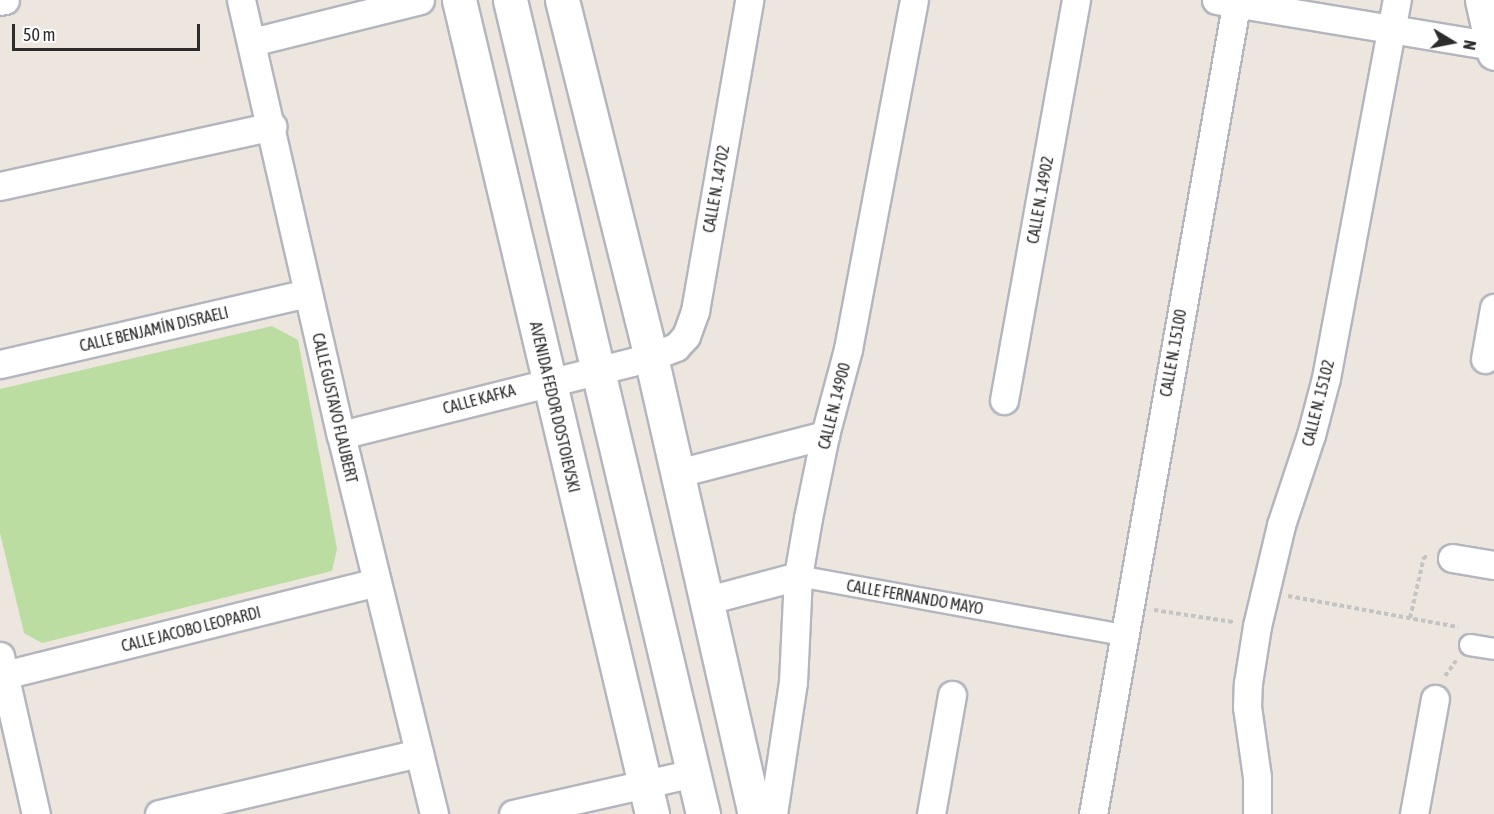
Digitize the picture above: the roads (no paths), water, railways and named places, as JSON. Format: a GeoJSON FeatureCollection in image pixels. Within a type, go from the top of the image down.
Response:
{"type":"FeatureCollection","features":[{"type":"Feature","properties":{"kind":"main road","name":"AVENIDA FEDOR DOSTOIEVSKI"},"geometry":{"type":"LineString","coordinates":[[459,0],[649,799]]}},
{"type":"Feature","properties":{"kind":"main road"},"geometry":{"type":"LineString","coordinates":[[510,0],[703,814]]}},
{"type":"Feature","properties":{"kind":"main road"},"geometry":{"type":"LineString","coordinates":[[562,0],[651,357],[755,814]]}},
{"type":"Feature","properties":{"kind":"main road"},"geometry":{"type":"LineString","coordinates":[[1482,0],[1493,48]]}},
{"type":"Feature","properties":{"kind":"street"},"geometry":{"type":"LineString","coordinates":[[0,1],[4,0]]}},
{"type":"Feature","properties":{"kind":"street","name":"CALLE GUSTAVO FLAUBERT"},"geometry":{"type":"LineString","coordinates":[[241,0],[272,126],[341,435],[434,814]]}},
{"type":"Feature","properties":{"kind":"street"},"geometry":{"type":"LineString","coordinates":[[252,42],[420,0]]}},
{"type":"Feature","properties":{"kind":"street","name":"CALLE N. 14702"},"geometry":{"type":"LineString","coordinates":[[651,357],[676,347],[686,336],[695,311],[749,0]]}},
{"type":"Feature","properties":{"kind":"street","name":"CALLE N. 14900"},"geometry":{"type":"LineString","coordinates":[[773,814],[793,682],[798,576],[825,435],[848,349],[914,0]]}},
{"type":"Feature","properties":{"kind":"street","name":"CALLE N. 14902"},"geometry":{"type":"LineString","coordinates":[[1004,400],[1076,0]]}},
{"type":"Feature","properties":{"kind":"street","name":"CALLE N. 15102"},"geometry":{"type":"LineString","coordinates":[[1258,809],[1257,777],[1247,707],[1248,683],[1257,626],[1281,525],[1311,435],[1326,378],[1398,0]]}},
{"type":"Feature","properties":{"kind":"street"},"geometry":{"type":"LineString","coordinates":[[1230,1],[1493,48]]}},
{"type":"Feature","properties":{"kind":"street","name":"CALLE N. 15100"},"geometry":{"type":"LineString","coordinates":[[1093,814],[1230,1]]}},
{"type":"Feature","properties":{"kind":"street"},"geometry":{"type":"LineString","coordinates":[[0,186],[272,126]]}},
{"type":"Feature","properties":{"kind":"street","name":"CALLE BENJAMÍN DISRAELI"},"geometry":{"type":"LineString","coordinates":[[0,364],[308,293]]}},
{"type":"Feature","properties":{"kind":"street"},"geometry":{"type":"LineString","coordinates":[[1485,359],[1494,313]]}},
{"type":"Feature","properties":{"kind":"street","name":"CALLE KAFKA"},"geometry":{"type":"LineString","coordinates":[[341,435],[651,357]]}},
{"type":"Feature","properties":{"kind":"street"},"geometry":{"type":"LineString","coordinates":[[678,473],[825,435]]}},
{"type":"Feature","properties":{"kind":"street"},"geometry":{"type":"LineString","coordinates":[[1452,558],[1494,565]]}},
{"type":"Feature","properties":{"kind":"street","name":"CALLE FERNANDO MAYO"},"geometry":{"type":"LineString","coordinates":[[708,600],[798,576],[1124,635]]}},
{"type":"Feature","properties":{"kind":"street","name":"CALLE JACOBO LEOPARDI"},"geometry":{"type":"LineString","coordinates":[[2,666],[377,582]]}},
{"type":"Feature","properties":{"kind":"street"},"geometry":{"type":"LineString","coordinates":[[1470,645],[1494,649]]}},
{"type":"Feature","properties":{"kind":"street"},"geometry":{"type":"LineString","coordinates":[[2,666],[36,814]]}},
{"type":"Feature","properties":{"kind":"street"},"geometry":{"type":"LineString","coordinates":[[931,814],[952,694]]}},
{"type":"Feature","properties":{"kind":"street"},"geometry":{"type":"LineString","coordinates":[[1414,814],[1435,699]]}},
{"type":"Feature","properties":{"kind":"street"},"geometry":{"type":"LineString","coordinates":[[159,814],[419,753]]}},
{"type":"Feature","properties":{"kind":"street"},"geometry":{"type":"LineString","coordinates":[[513,814],[649,799],[694,773]]}}]}
